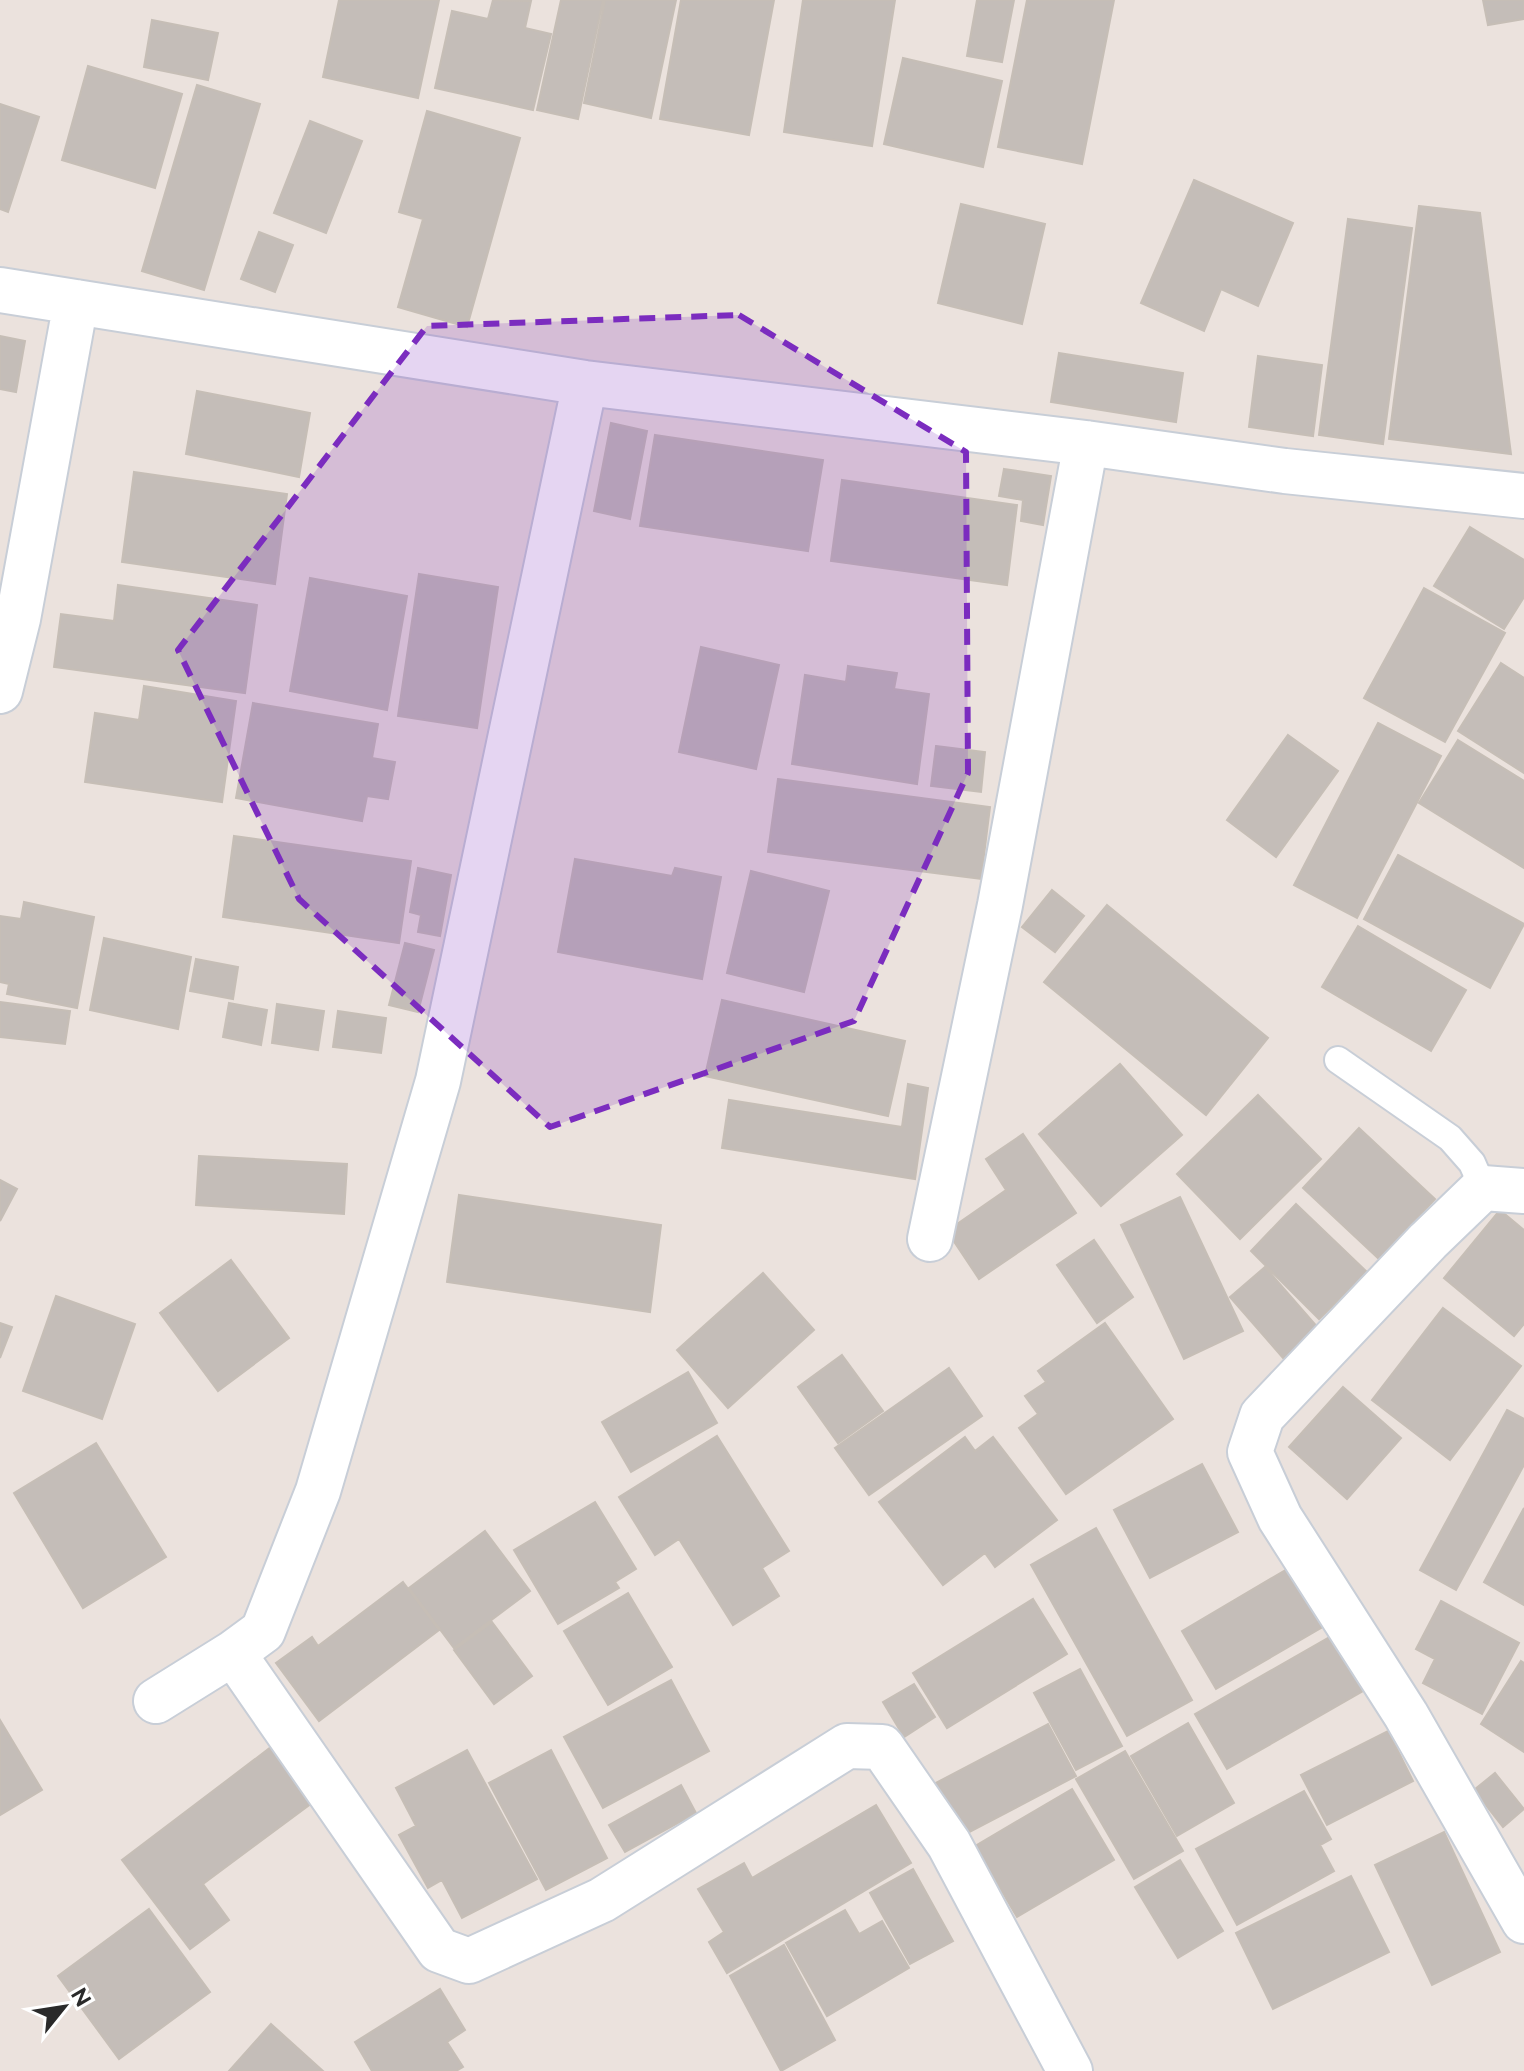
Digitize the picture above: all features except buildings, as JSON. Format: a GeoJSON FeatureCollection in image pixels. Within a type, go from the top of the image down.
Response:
{"type":"FeatureCollection","features":[{"type":"Feature","properties":{"kind":"street"},"geometry":{"type":"LineString","coordinates":[[0,290],[585,383],[1086,443],[1285,471],[1524,496]]}},
{"type":"Feature","properties":{"kind":"street"},"geometry":{"type":"LineString","coordinates":[[0,691],[18,619],[76,302]]}},
{"type":"Feature","properties":{"kind":"street"},"geometry":{"type":"LineString","coordinates":[[156,1701],[263,1631],[318,1491],[438,1081],[585,383]]}},
{"type":"Feature","properties":{"kind":"street"},"geometry":{"type":"LineString","coordinates":[[930,1239],[1000,905],[1086,443]]}},
{"type":"Feature","properties":{"kind":"street"},"geometry":{"type":"LineString","coordinates":[[1503,1190],[1428,1241],[1262,1416],[1250,1452],[1280,1518],[1406,1715],[1524,1921]]}},
{"type":"Feature","properties":{"kind":"street"},"geometry":{"type":"LineString","coordinates":[[233,1653],[439,1950],[469,1961],[602,1900],[847,1746],[882,1747],[949,1844],[1070,2071]]}},
{"type":"Feature","properties":{"kind":"lane"},"geometry":{"type":"LineString","coordinates":[[1338,1060],[1450,1138],[1472,1163],[1503,1190]]}},
{"type":"Feature","properties":{"kind":"highlighted area"},"geometry":{"type":"Polygon","coordinates":[[[739,315],[966,452],[968,773],[854,1021],[550,1127],[299,899],[178,650],[427,326],[739,315]]]}}]}
